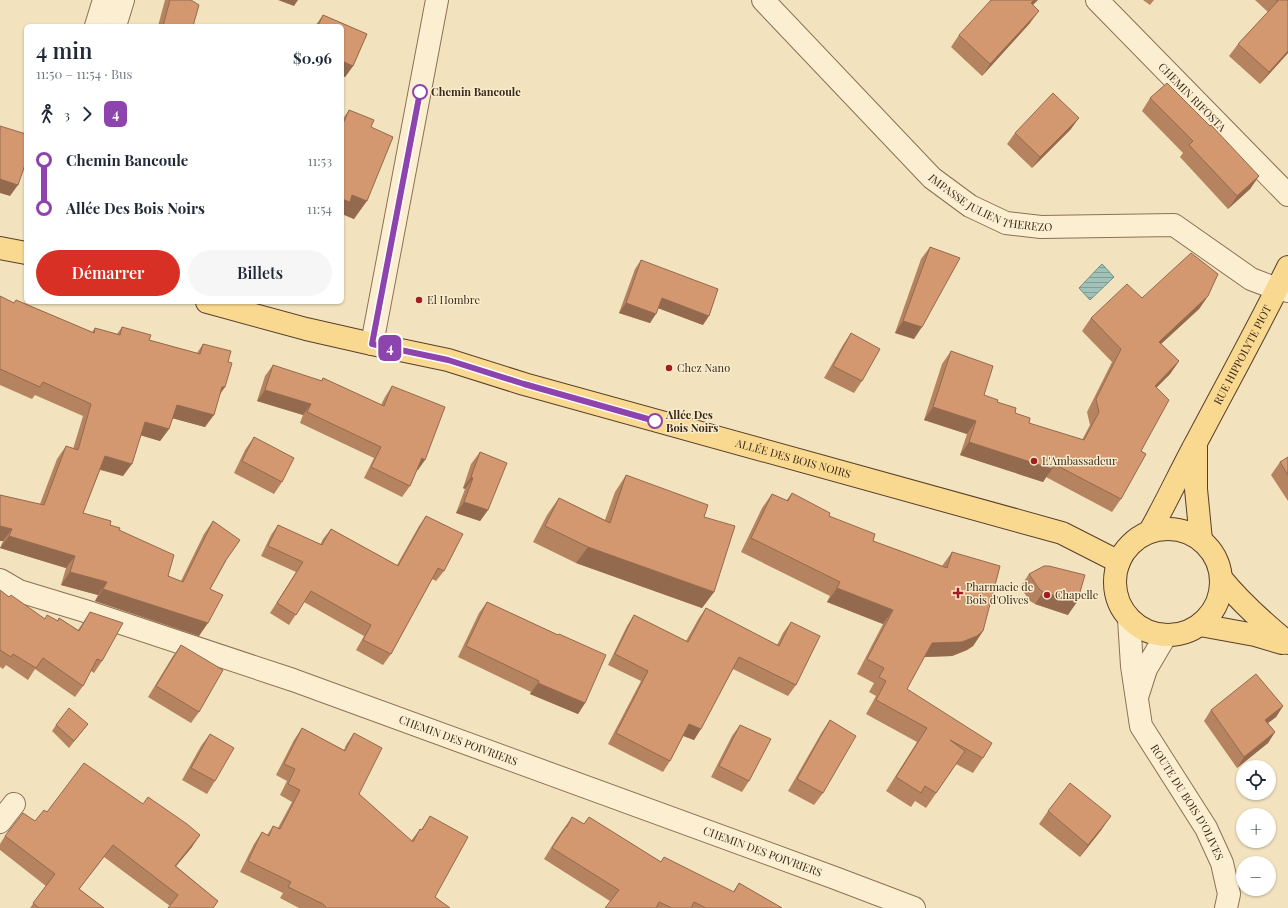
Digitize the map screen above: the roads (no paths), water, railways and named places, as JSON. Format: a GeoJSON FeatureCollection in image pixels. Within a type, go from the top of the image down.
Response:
{"type":"FeatureCollection","features":[{"type":"Feature","properties":{"kind":"main road"},"geometry":{"type":"LineString","coordinates":[[0,248],[24,253]]}},
{"type":"Feature","properties":{"kind":"main road","name":"RUE HIPPOLYTE PIOT"},"geometry":{"type":"LineString","coordinates":[[1150,531],[1178,481],[1196,441],[1269,308],[1283,290],[1288,267]]}},
{"type":"Feature","properties":{"kind":"main road","name":"ALLÉE DES BOIS NOIRS"},"geometry":{"type":"LineString","coordinates":[[214,304],[306,329],[448,360],[524,384],[1062,533],[1118,562]]}},
{"type":"Feature","properties":{"kind":"main road","name":"RUE HIPPOLYTE PIOT"},"geometry":{"type":"LineString","coordinates":[[1196,441],[1196,489],[1201,540]]}},
{"type":"Feature","properties":{"kind":"main road"},"geometry":{"type":"LineString","coordinates":[[1176,529],[1189,533],[1201,540],[1211,550],[1218,564],[1221,578],[1220,592],[1216,604],[1200,625],[1190,630],[1178,634],[1166,635],[1153,633],[1140,628],[1129,619],[1120,606],[1116,592],[1115,576],[1118,562],[1126,548],[1137,538],[1150,531],[1176,529]]}},
{"type":"Feature","properties":{"kind":"main road"},"geometry":{"type":"LineString","coordinates":[[1221,578],[1234,594],[1256,616],[1288,644]]}},
{"type":"Feature","properties":{"kind":"main road"},"geometry":{"type":"LineString","coordinates":[[1200,625],[1255,635],[1288,644]]}},
{"type":"Feature","properties":{"kind":"street"},"geometry":{"type":"LineString","coordinates":[[97,24],[104,0]]}},
{"type":"Feature","properties":{"kind":"street"},"geometry":{"type":"LineString","coordinates":[[116,24],[122,0]]}},
{"type":"Feature","properties":{"kind":"street"},"geometry":{"type":"LineString","coordinates":[[372,344],[437,0]]}},
{"type":"Feature","properties":{"kind":"street","name":"IMPASSE JULIEN THEREZO"},"geometry":{"type":"LineString","coordinates":[[763,0],[932,178],[970,206],[1006,223],[1041,227],[1174,225],[1251,279],[1283,290]]}},
{"type":"Feature","properties":{"kind":"street","name":"CHEMIN RIFOSTA"},"geometry":{"type":"LineString","coordinates":[[1097,0],[1288,195]]}},
{"type":"Feature","properties":{"kind":"street","name":"CHEMIN DES POIVRIERS"},"geometry":{"type":"LineString","coordinates":[[0,580],[19,591],[293,680],[914,908]]}},
{"type":"Feature","properties":{"kind":"street","name":"ROUTE DU BOIS D'OLIVES"},"geometry":{"type":"LineString","coordinates":[[1129,619],[1132,666],[1141,726],[1206,828],[1222,863],[1229,894],[1226,908]]}},
{"type":"Feature","properties":{"kind":"street","name":"ROUTE DU BOIS D'OLIVES"},"geometry":{"type":"LineString","coordinates":[[1137,699],[1146,669],[1166,635]]}},
{"type":"Feature","properties":{"kind":"street"},"geometry":{"type":"LineString","coordinates":[[0,822],[14,804]]}},
{"type":"Feature","properties":{"kind":"water"},"geometry":{"type":"Polygon","coordinates":[[[1102,264],[1114,277],[1090,300],[1079,288],[1102,264]]]}},
{"type":"Feature","properties":{"kind":"place","name":"Chemin Bancoule"},"geometry":{"type":"Point","coordinates":[420,92]}},
{"type":"Feature","properties":{"kind":"place","name":"El Hombre"},"geometry":{"type":"Point","coordinates":[419,300]}},
{"type":"Feature","properties":{"kind":"place","name":"Chez Nano"},"geometry":{"type":"Point","coordinates":[669,368]}},
{"type":"Feature","properties":{"kind":"place","name":"Allée Des Bois Noirs"},"geometry":{"type":"Point","coordinates":[655,421]}},
{"type":"Feature","properties":{"kind":"place","name":"L'Ambassadeur"},"geometry":{"type":"Point","coordinates":[1034,461]}},
{"type":"Feature","properties":{"kind":"place","name":"Pharmacie de Bois d'Olives"},"geometry":{"type":"Point","coordinates":[958,593]}},
{"type":"Feature","properties":{"kind":"place","name":"Chapelle"},"geometry":{"type":"Point","coordinates":[1047,595]}}]}
